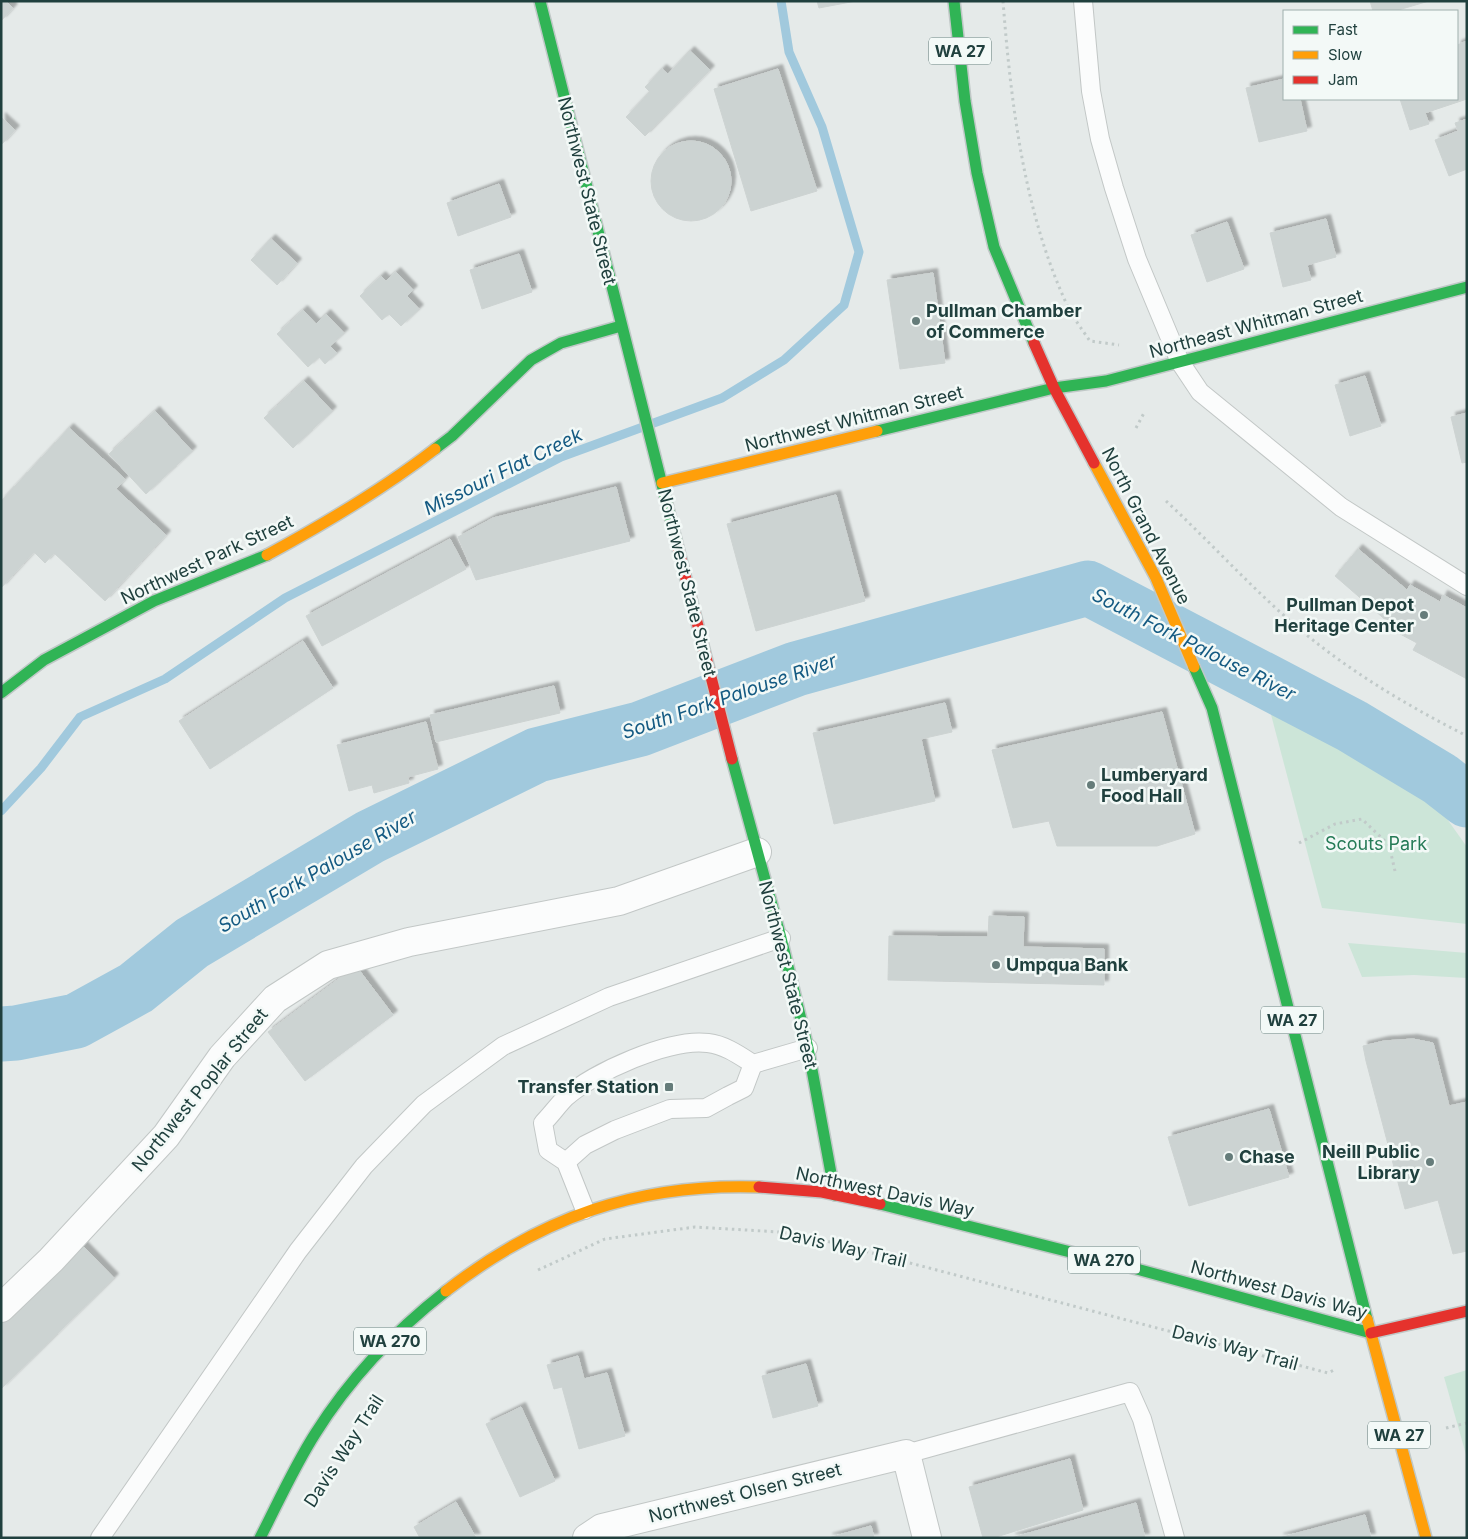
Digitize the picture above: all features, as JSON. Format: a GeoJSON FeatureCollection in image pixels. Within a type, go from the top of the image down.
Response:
{"type":"FeatureCollection","features":[{"type":"Feature","properties":{"kind":"street","name":"Northwest State Street"},"geometry":{"type":"LineString","coordinates":[[540,1],[731,757],[808,1048],[835,1195]]}},
{"type":"Feature","properties":{"kind":"street","name":"North Grand Avenue"},"geometry":{"type":"LineString","coordinates":[[954,1],[966,110],[977,173],[994,248],[1021,315],[1054,388],[1156,578],[1212,708],[1371,1333]]}},
{"type":"Feature","properties":{"kind":"street","name":"Northeast Whitman Street"},"geometry":{"type":"LineString","coordinates":[[1054,388],[1106,381],[1467,287]]}},
{"type":"Feature","properties":{"kind":"street","name":"Northwest Park Street"},"geometry":{"type":"LineString","coordinates":[[1,693],[44,660],[154,601],[259,560],[325,524],[391,483],[452,436],[532,360],[561,343],[621,326]]}},
{"type":"Feature","properties":{"kind":"street","name":"Northwest Whitman Street"},"geometry":{"type":"LineString","coordinates":[[662,484],[1054,388]]}},
{"type":"Feature","properties":{"kind":"street","name":"Northwest Poplar Street"},"geometry":{"type":"LineString","coordinates":[[1,1308],[51,1260],[166,1136],[222,1057],[275,999],[328,965],[409,942],[619,900],[757,852]]}},
{"type":"Feature","properties":{"kind":"street","name":"Northwest Davis Way"},"geometry":{"type":"LineString","coordinates":[[260,1538],[302,1457],[335,1404],[372,1359],[412,1318],[457,1282],[500,1252],[585,1210],[653,1192],[716,1186],[774,1187],[835,1195],[1069,1251],[1371,1333]]}},
{"type":"Feature","properties":{"kind":"street"},"geometry":{"type":"LineString","coordinates":[[1371,1333],[1467,1311]]}},
{"type":"Feature","properties":{"kind":"street","name":"WA 27"},"geometry":{"type":"LineString","coordinates":[[1371,1333],[1426,1538]]}},
{"type":"Feature","properties":{"kind":"street"},"geometry":{"type":"LineString","coordinates":[[906,1454],[928,1538]]}},
{"type":"Feature","properties":{"kind":"street","name":"Northwest Olsen Street"},"geometry":{"type":"LineString","coordinates":[[588,1538],[602,1528],[906,1454]]}},
{"type":"Feature","properties":{"kind":"lane"},"geometry":{"type":"LineString","coordinates":[[1083,1],[1091,91],[1100,139],[1137,259],[1180,362],[1200,392],[1341,507],[1467,586]]}},
{"type":"Feature","properties":{"kind":"lane"},"geometry":{"type":"LineString","coordinates":[[100,1538],[298,1251],[364,1166],[424,1104],[502,1046],[609,997],[780,938]]}},
{"type":"Feature","properties":{"kind":"lane"},"geometry":{"type":"LineString","coordinates":[[585,1210],[566,1162],[548,1150],[543,1123],[566,1098],[599,1074],[672,1047],[708,1043],[730,1049],[753,1064],[808,1048]]}},
{"type":"Feature","properties":{"kind":"lane"},"geometry":{"type":"LineString","coordinates":[[566,1162],[585,1145],[615,1130],[670,1110],[706,1108],[744,1088],[753,1064]]}},
{"type":"Feature","properties":{"kind":"lane"},"geometry":{"type":"LineString","coordinates":[[906,1454],[1130,1392],[1142,1419],[1175,1538]]}},
{"type":"Feature","properties":{"kind":"path"},"geometry":{"type":"LineString","coordinates":[[1003,1],[1018,131],[1034,211],[1054,272],[1070,310],[1090,341],[1122,345]]}},
{"type":"Feature","properties":{"kind":"path"},"geometry":{"type":"LineString","coordinates":[[1136,428],[1144,413]]}},
{"type":"Feature","properties":{"kind":"path"},"geometry":{"type":"LineString","coordinates":[[1166,501],[1290,621],[1326,650],[1397,698],[1467,736]]}},
{"type":"Feature","properties":{"kind":"path"},"geometry":{"type":"LineString","coordinates":[[1299,843],[1335,824],[1362,819],[1389,845],[1395,871]]}},
{"type":"Feature","properties":{"kind":"path","name":"Davis Way Trail"},"geometry":{"type":"LineString","coordinates":[[536,1270],[605,1239],[695,1227],[796,1233],[1328,1372],[1334,1370]]}},
{"type":"Feature","properties":{"kind":"path"},"geometry":{"type":"LineString","coordinates":[[1446,1428],[1467,1423]]}},
{"type":"Feature","properties":{"kind":"green space","name":"Scouts Park"},"geometry":{"type":"Polygon","coordinates":[[[1269,707],[1430,795],[1467,847],[1467,924],[1322,908],[1269,707]]]}},
{"type":"Feature","properties":{"kind":"green space"},"geometry":{"type":"Polygon","coordinates":[[[1348,943],[1467,953],[1467,978],[1414,975],[1362,977],[1348,943]]]}},
{"type":"Feature","properties":{"kind":"green space"},"geometry":{"type":"Polygon","coordinates":[[[1467,1370],[1467,1458],[1444,1377],[1467,1370]]]}},
{"type":"Feature","properties":{"kind":"building"},"geometry":{"type":"Polygon","coordinates":[[[1,1],[6,1],[13,8],[1,21],[1,1]]]}},
{"type":"Feature","properties":{"kind":"building"},"geometry":{"type":"Polygon","coordinates":[[[817,1],[856,1],[819,8],[817,1]]]}},
{"type":"Feature","properties":{"kind":"building"},"geometry":{"type":"Polygon","coordinates":[[[1370,1],[1429,1],[1398,10],[1373,10],[1370,1]]]}},
{"type":"Feature","properties":{"kind":"building"},"geometry":{"type":"Polygon","coordinates":[[[1467,41],[1467,99],[1425,113],[1429,124],[1410,130],[1400,100],[1458,100],[1458,45],[1467,41]]]}},
{"type":"Feature","properties":{"kind":"building"},"geometry":{"type":"Polygon","coordinates":[[[690,51],[710,70],[645,136],[626,117],[650,92],[645,87],[662,69],[668,74],[690,51]]]}},
{"type":"Feature","properties":{"kind":"building"},"geometry":{"type":"Polygon","coordinates":[[[778,69],[817,191],[751,211],[714,89],[778,69]]]}},
{"type":"Feature","properties":{"kind":"building"},"geometry":{"type":"Polygon","coordinates":[[[1283,79],[1283,100],[1300,100],[1307,131],[1259,142],[1246,88],[1283,79]]]}},
{"type":"Feature","properties":{"kind":"building"},"geometry":{"type":"Polygon","coordinates":[[[1,117],[15,130],[1,145],[1,117]]]}},
{"type":"Feature","properties":{"kind":"building"},"geometry":{"type":"Polygon","coordinates":[[[1467,119],[1467,169],[1449,176],[1435,140],[1458,131],[1455,123],[1467,119]]]}},
{"type":"Feature","properties":{"kind":"building"},"geometry":{"type":"Polygon","coordinates":[[[683,141],[699,141],[720,152],[731,173],[731,189],[720,210],[699,221],[683,221],[669,215],[657,203],[651,189],[651,173],[657,159],[669,147],[683,141]]]}},
{"type":"Feature","properties":{"kind":"building"},"geometry":{"type":"Polygon","coordinates":[[[499,184],[511,217],[458,236],[447,203],[499,184]]]}},
{"type":"Feature","properties":{"kind":"building"},"geometry":{"type":"Polygon","coordinates":[[[1326,219],[1336,257],[1307,265],[1311,280],[1283,287],[1270,233],[1326,219]]]}},
{"type":"Feature","properties":{"kind":"building"},"geometry":{"type":"Polygon","coordinates":[[[1227,222],[1244,269],[1207,282],[1191,235],[1227,222]]]}},
{"type":"Feature","properties":{"kind":"building"},"geometry":{"type":"Polygon","coordinates":[[[271,239],[297,263],[277,285],[251,260],[271,239]]]}},
{"type":"Feature","properties":{"kind":"building"},"geometry":{"type":"Polygon","coordinates":[[[519,254],[532,292],[482,309],[470,270],[519,254]]]}},
{"type":"Feature","properties":{"kind":"building"},"geometry":{"type":"Polygon","coordinates":[[[396,272],[413,290],[407,296],[419,309],[401,326],[389,314],[382,320],[360,296],[381,276],[386,281],[396,272]]]}},
{"type":"Feature","properties":{"kind":"building","name":"Pullman Chamber of Commerce"},"geometry":{"type":"Polygon","coordinates":[[[933,273],[945,363],[900,369],[887,280],[933,273]]]}},
{"type":"Feature","properties":{"kind":"building"},"geometry":{"type":"Polygon","coordinates":[[[303,310],[316,324],[326,314],[344,333],[330,346],[337,353],[325,364],[319,357],[308,367],[277,334],[303,310]]]}},
{"type":"Feature","properties":{"kind":"building"},"geometry":{"type":"Polygon","coordinates":[[[1365,376],[1381,426],[1350,436],[1335,385],[1365,376]]]}},
{"type":"Feature","properties":{"kind":"building"},"geometry":{"type":"Polygon","coordinates":[[[304,381],[332,411],[293,448],[264,418],[304,381]]]}},
{"type":"Feature","properties":{"kind":"building"},"geometry":{"type":"Polygon","coordinates":[[[155,411],[192,451],[146,494],[109,454],[155,411]]]}},
{"type":"Feature","properties":{"kind":"building"},"geometry":{"type":"Polygon","coordinates":[[[1467,413],[1467,462],[1462,463],[1451,417],[1467,413]]]}},
{"type":"Feature","properties":{"kind":"building"},"geometry":{"type":"Polygon","coordinates":[[[69,428],[125,479],[116,489],[166,535],[105,601],[54,553],[45,563],[34,552],[1,588],[1,501],[69,428]]]}},
{"type":"Feature","properties":{"kind":"building"},"geometry":{"type":"Polygon","coordinates":[[[616,487],[630,541],[476,580],[458,537],[493,518],[616,487]]]}},
{"type":"Feature","properties":{"kind":"building"},"geometry":{"type":"Polygon","coordinates":[[[836,495],[865,601],[756,631],[727,524],[836,495]]]}},
{"type":"Feature","properties":{"kind":"building"},"geometry":{"type":"Polygon","coordinates":[[[450,539],[466,569],[322,646],[306,616],[450,539]]]}},
{"type":"Feature","properties":{"kind":"building","name":"Pullman Depot Heritage Center"},"geometry":{"type":"Polygon","coordinates":[[[1358,549],[1407,590],[1410,585],[1440,602],[1443,595],[1467,608],[1467,679],[1413,650],[1417,643],[1387,627],[1389,623],[1335,576],[1358,549]]]}},
{"type":"Feature","properties":{"kind":"building"},"geometry":{"type":"Polygon","coordinates":[[[303,641],[333,688],[210,769],[179,721],[303,641]]]}},
{"type":"Feature","properties":{"kind":"building"},"geometry":{"type":"Polygon","coordinates":[[[554,686],[560,713],[436,742],[430,715],[554,686]]]}},
{"type":"Feature","properties":{"kind":"building"},"geometry":{"type":"Polygon","coordinates":[[[945,703],[952,732],[921,739],[935,801],[834,824],[813,733],[945,703]]]}},
{"type":"Feature","properties":{"kind":"building","name":"Lumberyard Food Hall"},"geometry":{"type":"Polygon","coordinates":[[[1162,712],[1195,834],[1157,846],[1057,846],[1049,821],[1013,828],[992,750],[1162,712]]]}},
{"type":"Feature","properties":{"kind":"building"},"geometry":{"type":"Polygon","coordinates":[[[426,722],[438,769],[408,777],[409,783],[374,793],[372,785],[349,791],[337,745],[426,722]]]}},
{"type":"Feature","properties":{"kind":"building","name":"Umpqua Bank"},"geometry":{"type":"Polygon","coordinates":[[[989,916],[1024,917],[1023,947],[1104,949],[1104,985],[888,980],[889,936],[988,937],[989,916]]]}},
{"type":"Feature","properties":{"kind":"building"},"geometry":{"type":"Polygon","coordinates":[[[356,966],[393,1015],[305,1081],[268,1032],[356,966]]]}},
{"type":"Feature","properties":{"kind":"building","name":"Neill Public Library"},"geometry":{"type":"Polygon","coordinates":[[[1413,1039],[1433,1043],[1449,1106],[1467,1102],[1467,1251],[1453,1254],[1438,1200],[1405,1209],[1366,1061],[1363,1046],[1384,1041],[1413,1039]]]}},
{"type":"Feature","properties":{"kind":"building","name":"Chase"},"geometry":{"type":"Polygon","coordinates":[[[1269,1109],[1289,1177],[1189,1206],[1168,1137],[1269,1109]]]}},
{"type":"Feature","properties":{"kind":"building"},"geometry":{"type":"Polygon","coordinates":[[[82,1245],[114,1278],[1,1389],[1,1324],[82,1245]]]}},
{"type":"Feature","properties":{"kind":"building"},"geometry":{"type":"Polygon","coordinates":[[[578,1356],[584,1379],[607,1373],[625,1436],[579,1449],[562,1387],[554,1389],[547,1365],[578,1356]]]}},
{"type":"Feature","properties":{"kind":"building"},"geometry":{"type":"Polygon","coordinates":[[[806,1364],[818,1406],[773,1418],[762,1376],[806,1364]]]}},
{"type":"Feature","properties":{"kind":"building"},"geometry":{"type":"Polygon","coordinates":[[[521,1407],[555,1481],[520,1497],[486,1424],[521,1407]]]}},
{"type":"Feature","properties":{"kind":"building"},"geometry":{"type":"Polygon","coordinates":[[[1070,1459],[1083,1510],[993,1538],[983,1538],[969,1487],[1070,1459]]]}},
{"type":"Feature","properties":{"kind":"building"},"geometry":{"type":"Polygon","coordinates":[[[456,1502],[476,1538],[420,1538],[414,1527],[456,1502]]]}},
{"type":"Feature","properties":{"kind":"building"},"geometry":{"type":"Polygon","coordinates":[[[1136,1503],[1145,1538],[1011,1538],[1136,1503]]]}},
{"type":"Feature","properties":{"kind":"building"},"geometry":{"type":"Polygon","coordinates":[[[1365,1515],[1371,1538],[1307,1538],[1305,1531],[1365,1515]]]}},
{"type":"Feature","properties":{"kind":"building"},"geometry":{"type":"Polygon","coordinates":[[[871,1526],[874,1538],[828,1538],[871,1526]]]}},
{"type":"Feature","properties":{"kind":"building"},"geometry":{"type":"Polygon","coordinates":[[[1305,1531],[1307,1538],[1279,1538],[1305,1531]]]}},
{"type":"Feature","properties":{"kind":"waterway","name":"Missouri Flat Creek"},"geometry":{"type":"LineString","coordinates":[[1,811],[41,768],[80,717],[165,679],[285,598],[561,457],[722,398],[784,360],[844,305],[859,252],[822,127],[789,52],[781,1]]}},
{"type":"Feature","properties":{"kind":"waterway","name":"South Fork Palouse River"},"geometry":{"type":"LineString","coordinates":[[1,1034],[16,1033],[76,1021],[136,988],[192,943],[370,837],[537,755],[640,729],[796,669],[1088,588],[1352,726],[1440,779],[1467,800]]}},
{"type":"Feature","properties":{"kind":"traffic: fast"},"geometry":{"type":"LineString","coordinates":[[540,1],[677,544]]}},
{"type":"Feature","properties":{"kind":"traffic: fast"},"geometry":{"type":"LineString","coordinates":[[954,1],[965,101],[977,173],[994,247],[1034,343]]}},
{"type":"Feature","properties":{"kind":"traffic: fast"},"geometry":{"type":"LineString","coordinates":[[877,431],[1054,388],[1106,381],[1467,287]]}},
{"type":"Feature","properties":{"kind":"traffic: fast"},"geometry":{"type":"LineString","coordinates":[[435,449],[452,436],[531,360],[561,343],[621,326]]}},
{"type":"Feature","properties":{"kind":"traffic: fast"},"geometry":{"type":"LineString","coordinates":[[1,693],[44,660],[154,601],[267,555]]}},
{"type":"Feature","properties":{"kind":"traffic: fast"},"geometry":{"type":"LineString","coordinates":[[1194,667],[1212,708],[1367,1319]]}},
{"type":"Feature","properties":{"kind":"traffic: fast"},"geometry":{"type":"LineString","coordinates":[[732,759],[781,938],[808,1048],[835,1195]]}},
{"type":"Feature","properties":{"kind":"traffic: fast"},"geometry":{"type":"LineString","coordinates":[[880,1204],[1122,1265],[1371,1333]]}},
{"type":"Feature","properties":{"kind":"traffic: fast"},"geometry":{"type":"LineString","coordinates":[[260,1538],[307,1447],[343,1394],[374,1356],[409,1322],[446,1291]]}},
{"type":"Feature","properties":{"kind":"traffic: slow"},"geometry":{"type":"LineString","coordinates":[[662,483],[877,431]]}},
{"type":"Feature","properties":{"kind":"traffic: slow"},"geometry":{"type":"LineString","coordinates":[[267,555],[353,505],[435,449]]}},
{"type":"Feature","properties":{"kind":"traffic: slow"},"geometry":{"type":"LineString","coordinates":[[1094,463],[1156,578],[1194,667]]}},
{"type":"Feature","properties":{"kind":"traffic: slow"},"geometry":{"type":"LineString","coordinates":[[446,1291],[482,1265],[518,1243],[555,1225],[593,1210],[632,1199],[672,1191],[715,1187],[759,1187]]}},
{"type":"Feature","properties":{"kind":"traffic: slow"},"geometry":{"type":"LineString","coordinates":[[1367,1319],[1426,1538]]}},
{"type":"Feature","properties":{"kind":"traffic: jam"},"geometry":{"type":"LineString","coordinates":[[1034,343],[1054,388],[1094,463]]}},
{"type":"Feature","properties":{"kind":"traffic: jam"},"geometry":{"type":"LineString","coordinates":[[677,544],[732,759]]}},
{"type":"Feature","properties":{"kind":"traffic: jam"},"geometry":{"type":"LineString","coordinates":[[759,1187],[822,1192],[880,1204]]}},
{"type":"Feature","properties":{"kind":"traffic: jam"},"geometry":{"type":"LineString","coordinates":[[1371,1333],[1467,1311]]}},
{"type":"Feature","properties":{"kind":"place","name":"Pullman Chamber of Commerce"},"geometry":{"type":"Point","coordinates":[916,321]}},
{"type":"Feature","properties":{"kind":"place","name":"Pullman Depot Heritage Center"},"geometry":{"type":"Point","coordinates":[1424,615]}},
{"type":"Feature","properties":{"kind":"place","name":"Lumberyard Food Hall"},"geometry":{"type":"Point","coordinates":[1091,785]}},
{"type":"Feature","properties":{"kind":"place","name":"Umpqua Bank"},"geometry":{"type":"Point","coordinates":[996,965]}},
{"type":"Feature","properties":{"kind":"place","name":"Transfer Station"},"geometry":{"type":"Point","coordinates":[669,1087]}},
{"type":"Feature","properties":{"kind":"place","name":"Chase"},"geometry":{"type":"Point","coordinates":[1229,1157]}},
{"type":"Feature","properties":{"kind":"place","name":"Neill Public Library"},"geometry":{"type":"Point","coordinates":[1430,1162]}}]}
